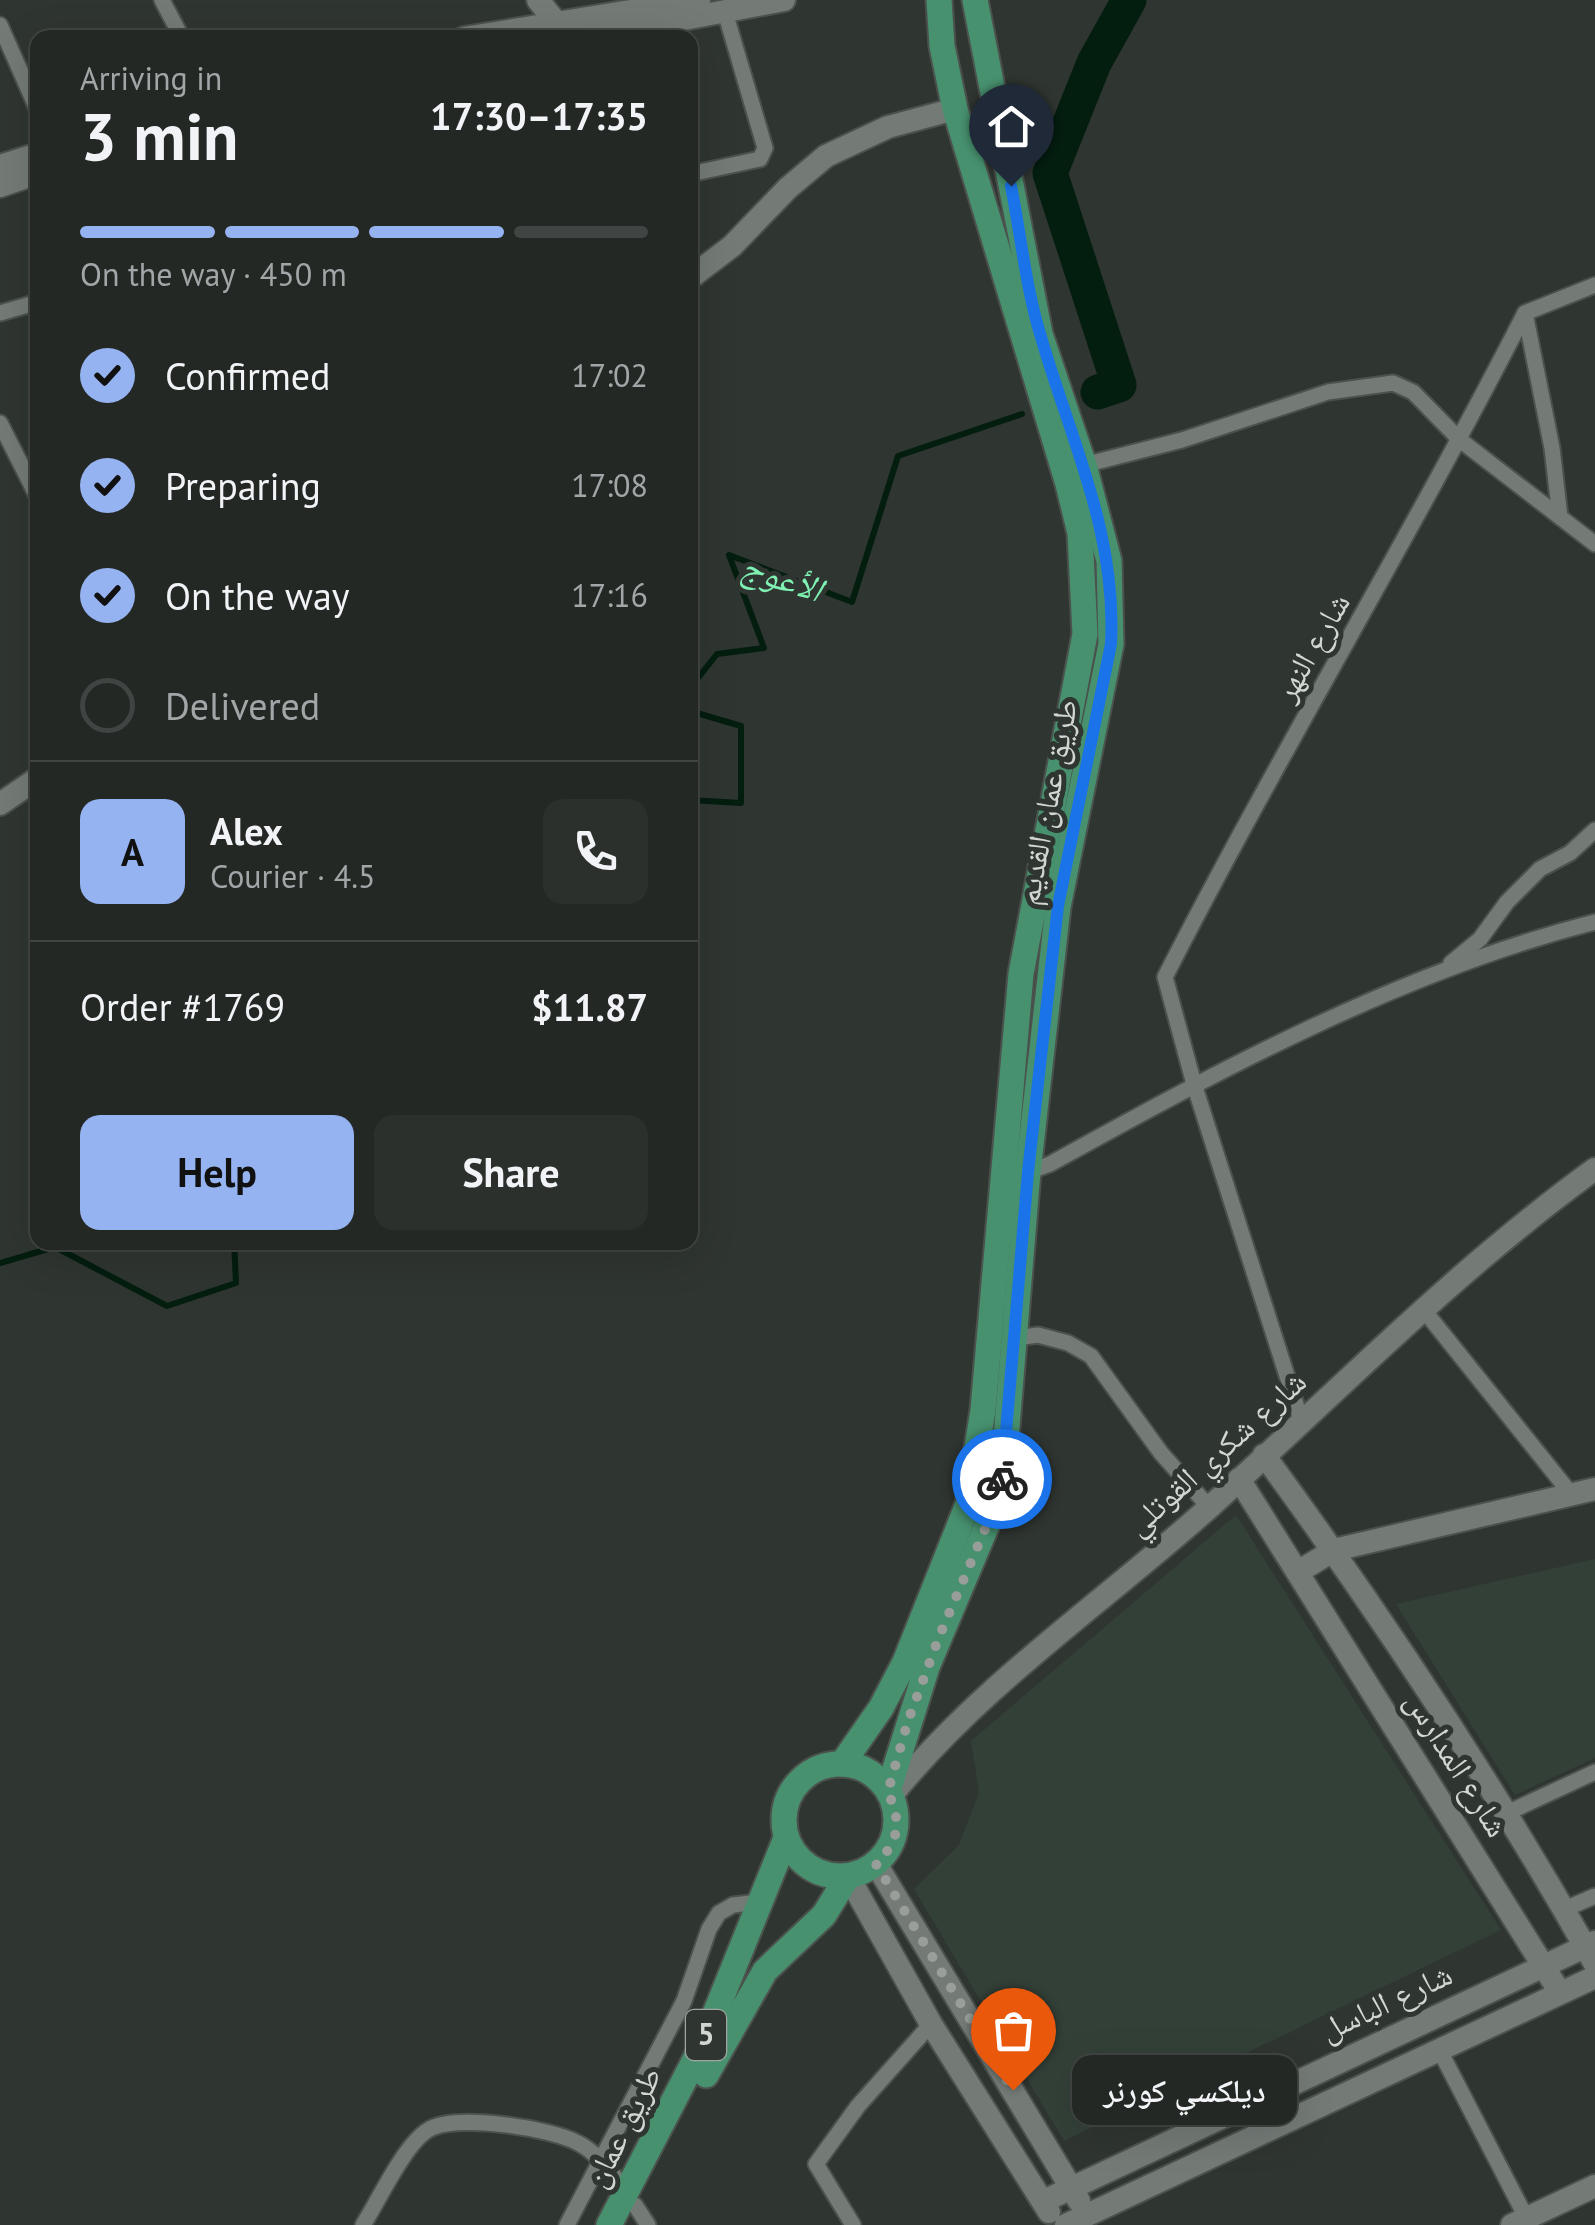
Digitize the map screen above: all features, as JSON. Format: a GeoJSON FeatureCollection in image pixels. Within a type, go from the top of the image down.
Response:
{"type":"FeatureCollection","features":[{"type":"Feature","properties":{"kind":"main road","name":"طريق عمان القديم"},"geometry":{"type":"LineString","coordinates":[[842,1764],[881,1708],[905,1662],[968,1504],[983,1410],[1021,974],[1085,634],[1080,533],[956,109],[942,46],[939,0]]}},
{"type":"Feature","properties":{"kind":"main road","name":"طريق عمان القديم"},"geometry":{"type":"LineString","coordinates":[[890,1794],[927,1667],[992,1513],[1003,1474],[1028,1172],[1058,906],[1111,644],[1109,560],[1084,465],[1040,334],[976,0]]}},
{"type":"Feature","properties":{"kind":"main road"},"geometry":{"type":"LineString","coordinates":[[842,1764],[860,1768],[890,1794],[896,1833],[888,1850],[876,1864],[848,1876],[828,1876],[810,1868],[786,1838],[786,1802],[808,1774],[842,1764]]}},
{"type":"Feature","properties":{"kind":"main road","name":"طريق عمان"},"geometry":{"type":"LineString","coordinates":[[634,2212],[786,1838]]}},
{"type":"Feature","properties":{"kind":"main road","name":"طريق عمان"},"geometry":{"type":"LineString","coordinates":[[609,2225],[634,2212],[765,1971],[824,1915],[848,1876]]}},
{"type":"Feature","properties":{"kind":"street"},"geometry":{"type":"LineString","coordinates":[[162,0],[178,30]]}},
{"type":"Feature","properties":{"kind":"street"},"geometry":{"type":"LineString","coordinates":[[538,0],[562,29],[698,0]]}},
{"type":"Feature","properties":{"kind":"street"},"geometry":{"type":"LineString","coordinates":[[627,30],[784,0]]}},
{"type":"Feature","properties":{"kind":"street"},"geometry":{"type":"LineString","coordinates":[[698,173],[760,159],[765,148],[725,12]]}},
{"type":"Feature","properties":{"kind":"street"},"geometry":{"type":"LineString","coordinates":[[0,25],[30,93]]}},
{"type":"Feature","properties":{"kind":"street"},"geometry":{"type":"LineString","coordinates":[[698,272],[732,246],[788,188],[826,156],[853,140],[888,127],[956,109]]}},
{"type":"Feature","properties":{"kind":"street"},"geometry":{"type":"LineString","coordinates":[[0,166],[30,157]]}},
{"type":"Feature","properties":{"kind":"street"},"geometry":{"type":"LineString","coordinates":[[0,186],[30,176]]}},
{"type":"Feature","properties":{"kind":"street"},"geometry":{"type":"LineString","coordinates":[[1560,517],[1552,448],[1524,313],[1595,284]]}},
{"type":"Feature","properties":{"kind":"street"},"geometry":{"type":"LineString","coordinates":[[0,313],[30,304]]}},
{"type":"Feature","properties":{"kind":"street","name":"شارع النهر"},"geometry":{"type":"LineString","coordinates":[[1301,1420],[1194,1084],[1165,977],[1247,817],[1460,440],[1524,313]]}},
{"type":"Feature","properties":{"kind":"street"},"geometry":{"type":"LineString","coordinates":[[1084,465],[1182,440],[1328,392],[1365,384],[1393,384],[1413,392],[1460,440],[1595,544]]}},
{"type":"Feature","properties":{"kind":"street"},"geometry":{"type":"LineString","coordinates":[[0,422],[30,482]]}},
{"type":"Feature","properties":{"kind":"street"},"geometry":{"type":"LineString","coordinates":[[0,804],[30,783]]}},
{"type":"Feature","properties":{"kind":"street"},"geometry":{"type":"LineString","coordinates":[[1440,971],[1480,939],[1507,902],[1540,869],[1570,853],[1595,830]]}},
{"type":"Feature","properties":{"kind":"street"},"geometry":{"type":"LineString","coordinates":[[1028,1172],[1050,1164],[1194,1084],[1440,971],[1522,940],[1595,922]]}},
{"type":"Feature","properties":{"kind":"street","name":"شارع شكري القوتلي"},"geometry":{"type":"LineString","coordinates":[[890,1794],[978,1700],[1209,1507],[1423,1309],[1554,1198],[1595,1169]]}},
{"type":"Feature","properties":{"kind":"street"},"geometry":{"type":"LineString","coordinates":[[1423,1309],[1571,1494]]}},
{"type":"Feature","properties":{"kind":"street"},"geometry":{"type":"LineString","coordinates":[[1016,1338],[1038,1334],[1068,1343],[1090,1356],[1161,1453],[1209,1507]]}},
{"type":"Feature","properties":{"kind":"street","name":"شارع المدارس"},"geometry":{"type":"LineString","coordinates":[[1264,1455],[1334,1550],[1508,1813],[1592,1951]]}},
{"type":"Feature","properties":{"kind":"street","name":"شارع المدارس"},"geometry":{"type":"LineString","coordinates":[[1240,1479],[1559,1991]]}},
{"type":"Feature","properties":{"kind":"street"},"geometry":{"type":"LineString","coordinates":[[1298,1572],[1334,1550],[1595,1489]]}},
{"type":"Feature","properties":{"kind":"street"},"geometry":{"type":"LineString","coordinates":[[1508,1813],[1595,1772]]}},
{"type":"Feature","properties":{"kind":"street"},"geometry":{"type":"LineString","coordinates":[[876,1864],[1091,2220]]}},
{"type":"Feature","properties":{"kind":"street"},"geometry":{"type":"LineString","coordinates":[[848,1876],[931,2024],[1056,2225]]}},
{"type":"Feature","properties":{"kind":"street"},"geometry":{"type":"LineString","coordinates":[[1564,1909],[1595,1896]]}},
{"type":"Feature","properties":{"kind":"street"},"geometry":{"type":"LineString","coordinates":[[567,2225],[688,1990],[709,1928],[719,1913],[733,1905],[759,1902]]}},
{"type":"Feature","properties":{"kind":"street","name":"شارع الباسل"},"geometry":{"type":"LineString","coordinates":[[1044,2201],[1544,1964],[1592,1951]]}},
{"type":"Feature","properties":{"kind":"street","name":"شارع الباسل"},"geometry":{"type":"LineString","coordinates":[[1066,2225],[1091,2220],[1439,2048],[1595,1977]]}},
{"type":"Feature","properties":{"kind":"street"},"geometry":{"type":"LineString","coordinates":[[688,1990],[717,2008]]}},
{"type":"Feature","properties":{"kind":"street"},"geometry":{"type":"LineString","coordinates":[[853,2225],[816,2164],[858,2106],[931,2024]]}},
{"type":"Feature","properties":{"kind":"street"},"geometry":{"type":"LineString","coordinates":[[1439,2048],[1523,2223],[1595,2186]]}},
{"type":"Feature","properties":{"kind":"street"},"geometry":{"type":"LineString","coordinates":[[363,2225],[413,2144],[427,2130],[444,2123],[483,2123],[555,2134],[580,2143],[601,2161],[634,2212]]}},
{"type":"Feature","properties":{"kind":"shaded area"},"geometry":{"type":"Polygon","coordinates":[[[1236,1515],[1501,1930],[1064,2141],[914,1889],[959,1845],[979,1792],[971,1741],[1236,1515]]]}},
{"type":"Feature","properties":{"kind":"shaded area"},"geometry":{"type":"Polygon","coordinates":[[[1595,1559],[1595,1758],[1515,1795],[1396,1604],[1595,1559]]]}},
{"type":"Feature","properties":{"kind":"waterway"},"geometry":{"type":"LineString","coordinates":[[1098,392],[1119,385],[1050,173],[1094,63],[1129,0]]}},
{"type":"Feature","properties":{"kind":"waterway","name":"الأعوج"},"geometry":{"type":"LineString","coordinates":[[698,678],[717,654],[764,648],[729,555],[852,602],[898,456],[1022,414]]}},
{"type":"Feature","properties":{"kind":"waterway","name":"الأعوج"},"geometry":{"type":"LineString","coordinates":[[698,713],[741,726],[741,803],[698,800]]}},
{"type":"Feature","properties":{"kind":"waterway","name":"الأعوج"},"geometry":{"type":"LineString","coordinates":[[0,1263],[45,1250]]}},
{"type":"Feature","properties":{"kind":"waterway","name":"الأعوج"},"geometry":{"type":"LineString","coordinates":[[61,1250],[167,1306],[236,1283],[234,1250]]}},
{"type":"Feature","properties":{"kind":"way so far"},"geometry":{"type":"LineString","coordinates":[[1002,1479],[908,1721],[888,1791],[896,1814],[896,1833],[876,1864],[1013,2090]]}},
{"type":"Feature","properties":{"kind":"place","name":"ديلكسي كورنر"},"geometry":{"type":"Point","coordinates":[1013,2090]}},
{"type":"Feature","properties":{"kind":"route"},"geometry":{"type":"LineString","coordinates":[[1002,1479],[1028,1172],[1058,906],[1111,644],[1113,607],[1109,560],[1084,465],[1040,334],[1011,186]]}}]}
